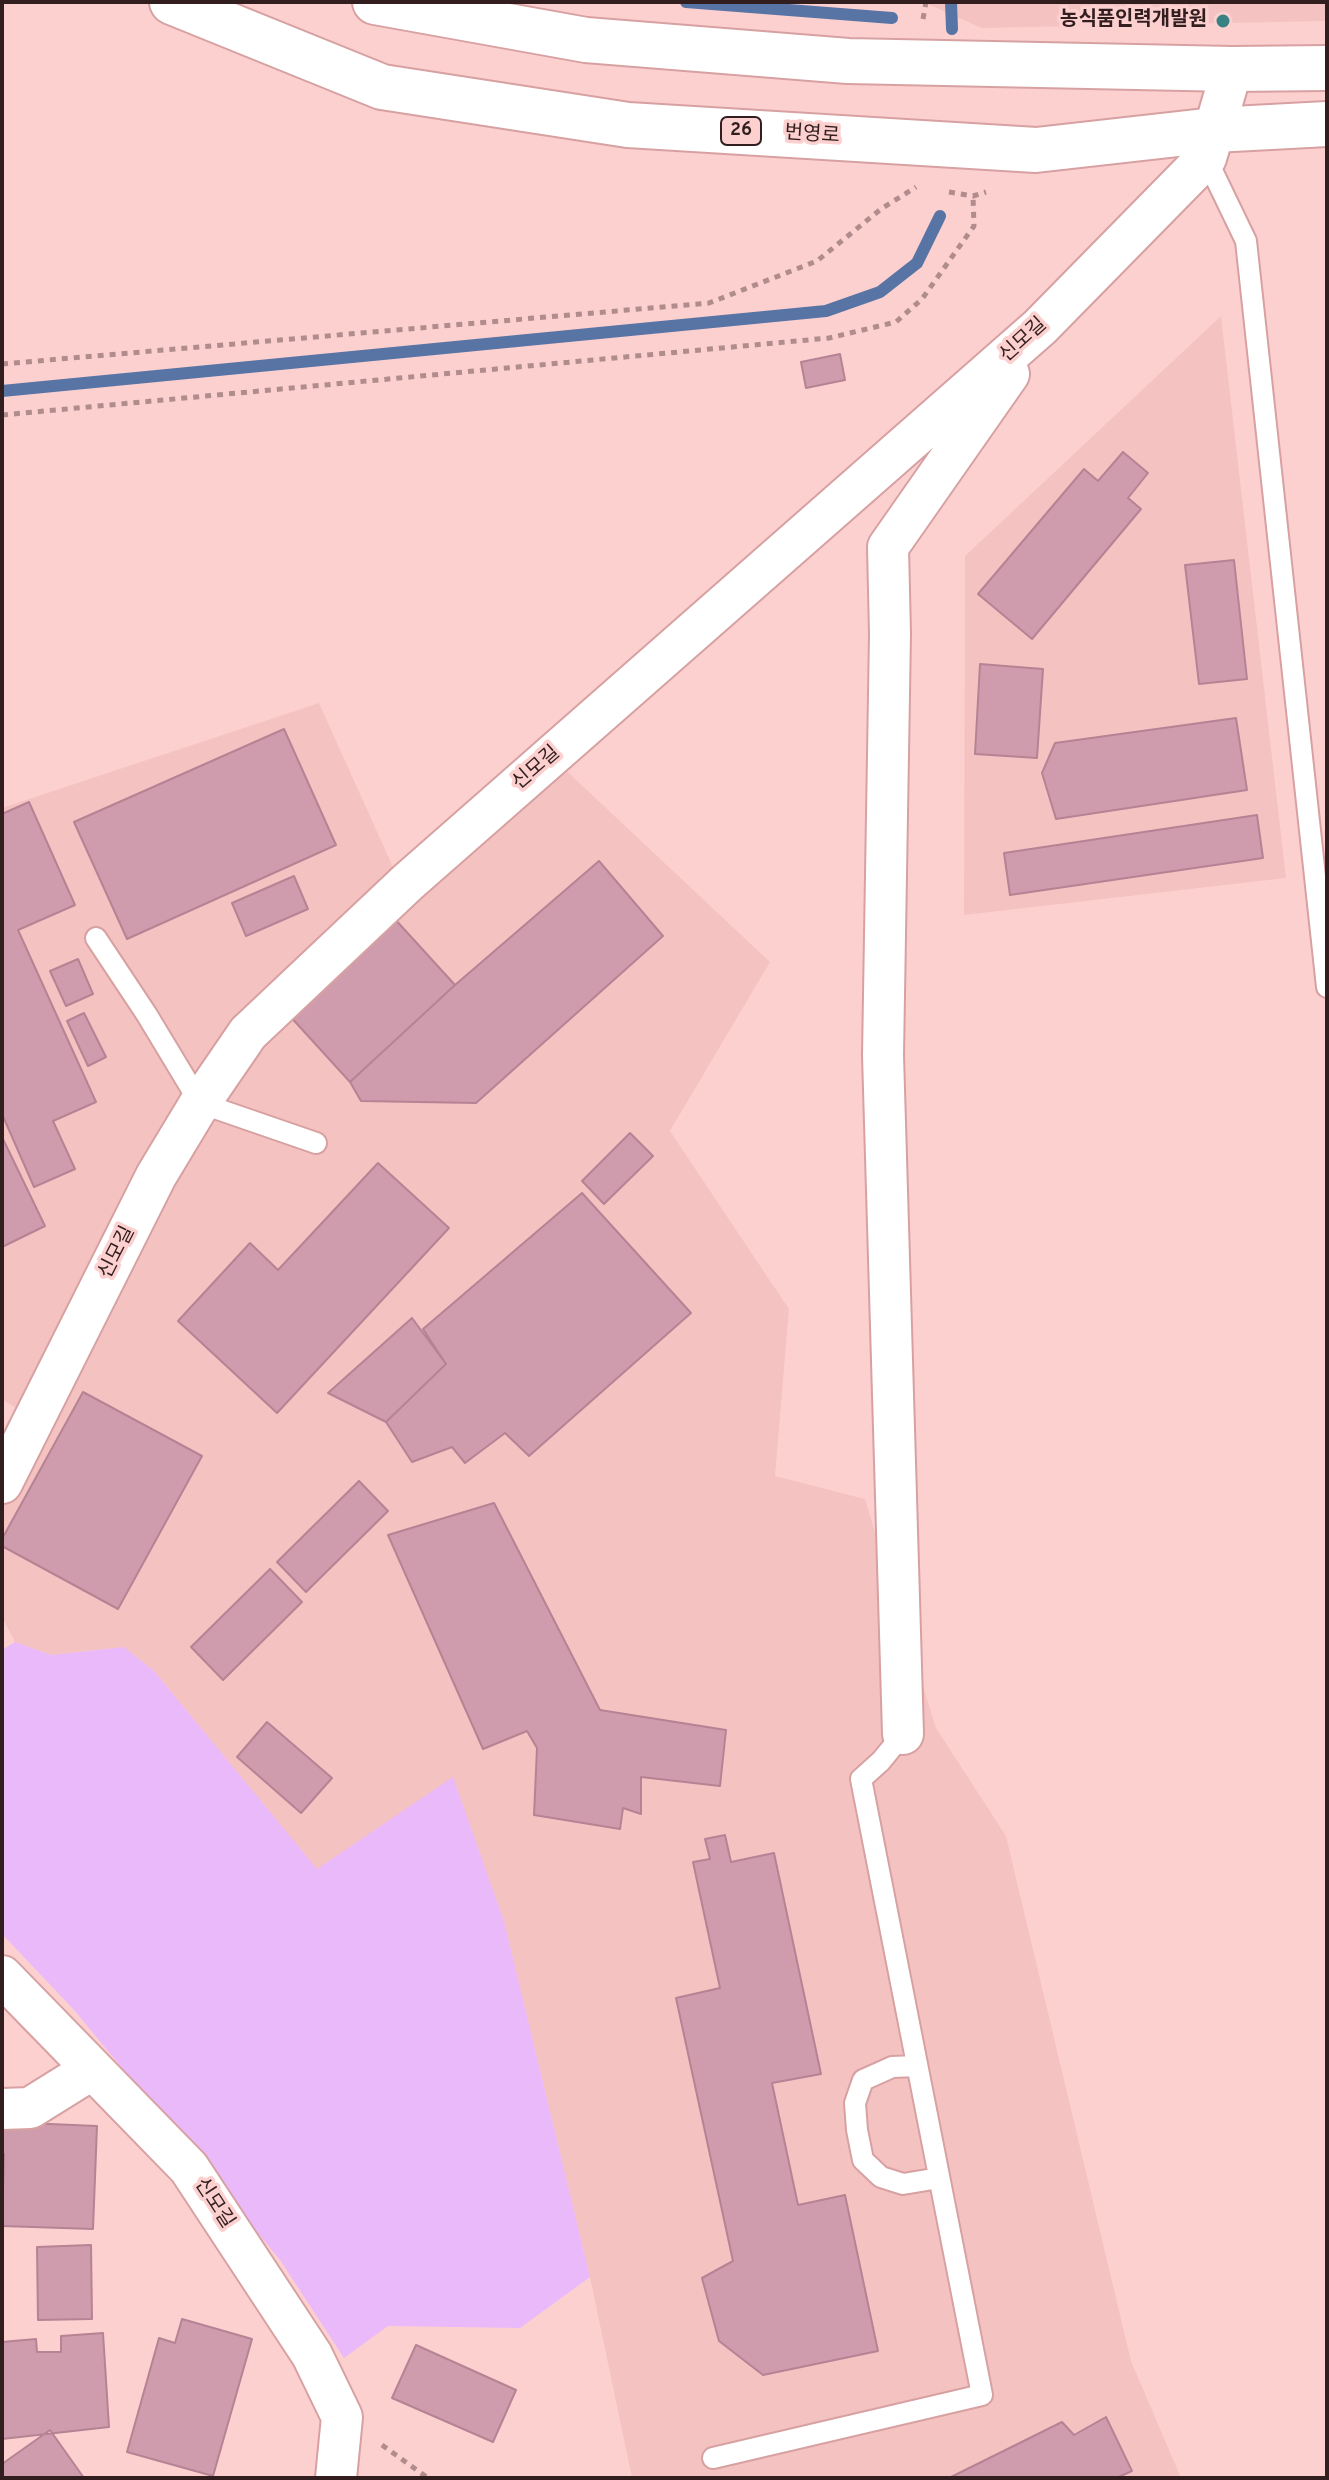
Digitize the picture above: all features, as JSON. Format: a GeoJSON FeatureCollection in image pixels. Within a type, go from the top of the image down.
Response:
{"type":"FeatureCollection","features":[{"type":"Feature","properties":{"kind":"main road","name":"번영로"},"geometry":{"type":"LineString","coordinates":[[172,2],[382,87],[628,125],[1036,150],[1210,144],[1327,124]]}},
{"type":"Feature","properties":{"kind":"main road"},"geometry":{"type":"LineString","coordinates":[[375,2],[586,40],[817,59],[1232,69],[1327,68]]}},
{"type":"Feature","properties":{"kind":"street","name":"신모길"},"geometry":{"type":"LineString","coordinates":[[2,1483],[156,1176],[200,1103],[248,1033],[408,882],[1040,327],[1210,144],[1232,69]]}},
{"type":"Feature","properties":{"kind":"street"},"geometry":{"type":"LineString","coordinates":[[903,1734],[883,1055],[890,634],[888,547],[1040,327]]}},
{"type":"Feature","properties":{"kind":"street","name":"신모길"},"geometry":{"type":"LineString","coordinates":[[2,1976],[189,2168],[312,2355],[342,2417]]}},
{"type":"Feature","properties":{"kind":"street"},"geometry":{"type":"LineString","coordinates":[[2,2109],[30,2108],[91,2070]]}},
{"type":"Feature","properties":{"kind":"street"},"geometry":{"type":"LineString","coordinates":[[336,2478],[342,2417]]}},
{"type":"Feature","properties":{"kind":"lane"},"geometry":{"type":"LineString","coordinates":[[1210,144],[1246,241],[1327,987]]}},
{"type":"Feature","properties":{"kind":"lane"},"geometry":{"type":"LineString","coordinates":[[96,938],[200,1103],[316,1143]]}},
{"type":"Feature","properties":{"kind":"lane"},"geometry":{"type":"LineString","coordinates":[[713,2458],[982,2395],[861,1779],[903,1734]]}},
{"type":"Feature","properties":{"kind":"lane"},"geometry":{"type":"LineString","coordinates":[[917,2066],[892,2067],[863,2080],[855,2103],[857,2130],[863,2160],[881,2177],[903,2184],[939,2178]]}},
{"type":"Feature","properties":{"kind":"path"},"geometry":{"type":"LineString","coordinates":[[2,364],[709,303],[817,261],[881,209],[918,186]]}},
{"type":"Feature","properties":{"kind":"path"},"geometry":{"type":"LineString","coordinates":[[945,191],[973,196],[988,191]]}},
{"type":"Feature","properties":{"kind":"path"},"geometry":{"type":"LineString","coordinates":[[2,415],[829,338],[896,322],[922,299],[974,226],[973,196]]}},
{"type":"Feature","properties":{"kind":"path"},"geometry":{"type":"LineString","coordinates":[[342,2417],[428,2478]]}},
{"type":"Feature","properties":{"kind":"shaded area"},"geometry":{"type":"Polygon","coordinates":[[[923,2],[1327,2],[1327,21],[982,28],[923,2]]]}},
{"type":"Feature","properties":{"kind":"shaded area"},"geometry":{"type":"Polygon","coordinates":[[[1221,316],[1286,878],[964,915],[965,556],[1221,316]]]}},
{"type":"Feature","properties":{"kind":"shaded area"},"geometry":{"type":"Polygon","coordinates":[[[319,703],[397,876],[540,746],[770,962],[670,1131],[789,1309],[775,1476],[865,1499],[936,1728],[1006,1836],[1131,2361],[1181,2478],[632,2478],[590,2277],[504,1921],[453,1778],[317,1870],[154,1671],[124,1647],[51,1655],[15,1642],[2,1617],[2,1435],[20,1411],[2,1399],[2,808],[319,703]]]}},
{"type":"Feature","properties":{"kind":"shaded area"},"geometry":{"type":"Polygon","coordinates":[[[15,1642],[51,1655],[124,1647],[154,1671],[317,1869],[453,1777],[504,1921],[590,2277],[520,2328],[388,2326],[344,2358],[280,2260],[75,2011],[2,1934],[2,1650],[15,1642]]]}},
{"type":"Feature","properties":{"kind":"building"},"geometry":{"type":"Polygon","coordinates":[[[840,354],[845,380],[806,388],[801,362],[840,354]]]}},
{"type":"Feature","properties":{"kind":"building"},"geometry":{"type":"Polygon","coordinates":[[[1123,452],[1148,473],[1128,498],[1141,509],[1032,639],[978,594],[1084,469],[1098,481],[1123,452]]]}},
{"type":"Feature","properties":{"kind":"building"},"geometry":{"type":"Polygon","coordinates":[[[1234,560],[1247,679],[1199,684],[1185,565],[1234,560]]]}},
{"type":"Feature","properties":{"kind":"building"},"geometry":{"type":"Polygon","coordinates":[[[980,664],[1043,669],[1037,758],[975,754],[980,664]]]}},
{"type":"Feature","properties":{"kind":"building"},"geometry":{"type":"Polygon","coordinates":[[[1236,718],[1247,790],[1056,819],[1042,773],[1055,743],[1236,718]]]}},
{"type":"Feature","properties":{"kind":"building"},"geometry":{"type":"Polygon","coordinates":[[[284,729],[336,845],[127,939],[74,822],[284,729]]]}},
{"type":"Feature","properties":{"kind":"building"},"geometry":{"type":"Polygon","coordinates":[[[29,802],[75,905],[18,930],[96,1102],[53,1121],[75,1169],[34,1187],[2,1114],[2,814],[29,802]]]}},
{"type":"Feature","properties":{"kind":"building"},"geometry":{"type":"Polygon","coordinates":[[[1257,815],[1263,858],[1010,895],[1004,853],[1257,815]]]}},
{"type":"Feature","properties":{"kind":"building"},"geometry":{"type":"Polygon","coordinates":[[[599,861],[663,936],[476,1103],[361,1101],[350,1082],[455,985],[599,861]]]}},
{"type":"Feature","properties":{"kind":"building"},"geometry":{"type":"Polygon","coordinates":[[[294,876],[308,909],[246,936],[232,903],[294,876]]]}},
{"type":"Feature","properties":{"kind":"building"},"geometry":{"type":"Polygon","coordinates":[[[393,917],[455,985],[350,1082],[288,1014],[393,917]]]}},
{"type":"Feature","properties":{"kind":"building"},"geometry":{"type":"Polygon","coordinates":[[[78,959],[93,994],[66,1006],[50,971],[78,959]]]}},
{"type":"Feature","properties":{"kind":"building"},"geometry":{"type":"Polygon","coordinates":[[[84,1013],[106,1057],[88,1066],[67,1021],[84,1013]]]}},
{"type":"Feature","properties":{"kind":"building"},"geometry":{"type":"Polygon","coordinates":[[[630,1133],[653,1156],[604,1204],[582,1181],[630,1133]]]}},
{"type":"Feature","properties":{"kind":"building"},"geometry":{"type":"Polygon","coordinates":[[[2,1137],[45,1226],[2,1247],[2,1137]]]}},
{"type":"Feature","properties":{"kind":"building"},"geometry":{"type":"Polygon","coordinates":[[[378,1163],[449,1228],[277,1413],[178,1321],[250,1243],[278,1270],[378,1163]]]}},
{"type":"Feature","properties":{"kind":"building"},"geometry":{"type":"Polygon","coordinates":[[[582,1193],[691,1313],[529,1456],[505,1433],[465,1463],[452,1447],[412,1462],[386,1422],[446,1364],[423,1329],[582,1193]]]}},
{"type":"Feature","properties":{"kind":"building"},"geometry":{"type":"Polygon","coordinates":[[[412,1318],[446,1364],[386,1422],[328,1393],[412,1318]]]}},
{"type":"Feature","properties":{"kind":"building"},"geometry":{"type":"Polygon","coordinates":[[[83,1392],[202,1456],[118,1609],[2,1546],[2,1539],[83,1392]]]}},
{"type":"Feature","properties":{"kind":"building"},"geometry":{"type":"Polygon","coordinates":[[[359,1481],[388,1511],[306,1592],[277,1562],[359,1481]]]}},
{"type":"Feature","properties":{"kind":"building"},"geometry":{"type":"Polygon","coordinates":[[[494,1503],[600,1710],[726,1730],[720,1786],[641,1777],[641,1814],[623,1808],[620,1829],[534,1815],[537,1748],[527,1731],[483,1749],[388,1535],[494,1503]]]}},
{"type":"Feature","properties":{"kind":"building"},"geometry":{"type":"Polygon","coordinates":[[[270,1569],[302,1602],[223,1680],[191,1647],[270,1569]]]}},
{"type":"Feature","properties":{"kind":"building"},"geometry":{"type":"Polygon","coordinates":[[[267,1722],[332,1778],[301,1813],[237,1757],[267,1722]]]}},
{"type":"Feature","properties":{"kind":"building"},"geometry":{"type":"Polygon","coordinates":[[[725,1835],[731,1862],[774,1853],[821,2074],[772,2083],[798,2205],[845,2195],[878,2351],[763,2375],[719,2341],[702,2278],[733,2261],[676,1998],[720,1988],[693,1862],[710,1859],[705,1839],[725,1835]]]}},
{"type":"Feature","properties":{"kind":"building"},"geometry":{"type":"Polygon","coordinates":[[[2,2122],[97,2126],[93,2229],[2,2226],[2,2122]]]}},
{"type":"Feature","properties":{"kind":"building"},"geometry":{"type":"Polygon","coordinates":[[[91,2245],[92,2319],[38,2320],[37,2247],[91,2245]]]}},
{"type":"Feature","properties":{"kind":"building"},"geometry":{"type":"Polygon","coordinates":[[[182,2319],[252,2339],[213,2476],[127,2452],[159,2338],[175,2343],[182,2319]]]}},
{"type":"Feature","properties":{"kind":"building"},"geometry":{"type":"Polygon","coordinates":[[[103,2333],[109,2427],[2,2439],[2,2342],[36,2339],[37,2352],[61,2352],[61,2336],[103,2333]]]}},
{"type":"Feature","properties":{"kind":"building"},"geometry":{"type":"Polygon","coordinates":[[[416,2345],[516,2390],[493,2442],[392,2398],[416,2345]]]}},
{"type":"Feature","properties":{"kind":"building"},"geometry":{"type":"Polygon","coordinates":[[[1106,2417],[1132,2471],[1116,2478],[949,2478],[1062,2422],[1074,2435],[1106,2417]]]}},
{"type":"Feature","properties":{"kind":"building"},"geometry":{"type":"Polygon","coordinates":[[[50,2430],[84,2478],[2,2478],[2,2464],[50,2430]]]}},
{"type":"Feature","properties":{"kind":"waterway"},"geometry":{"type":"LineString","coordinates":[[686,2],[892,18]]}},
{"type":"Feature","properties":{"kind":"waterway"},"geometry":{"type":"LineString","coordinates":[[951,2],[952,29]]}},
{"type":"Feature","properties":{"kind":"waterway"},"geometry":{"type":"LineString","coordinates":[[2,391],[826,311],[880,292],[917,263],[940,216]]}},
{"type":"Feature","properties":{"kind":"place","name":"농식품인력개발원"},"geometry":{"type":"Point","coordinates":[1223,21]}}]}
